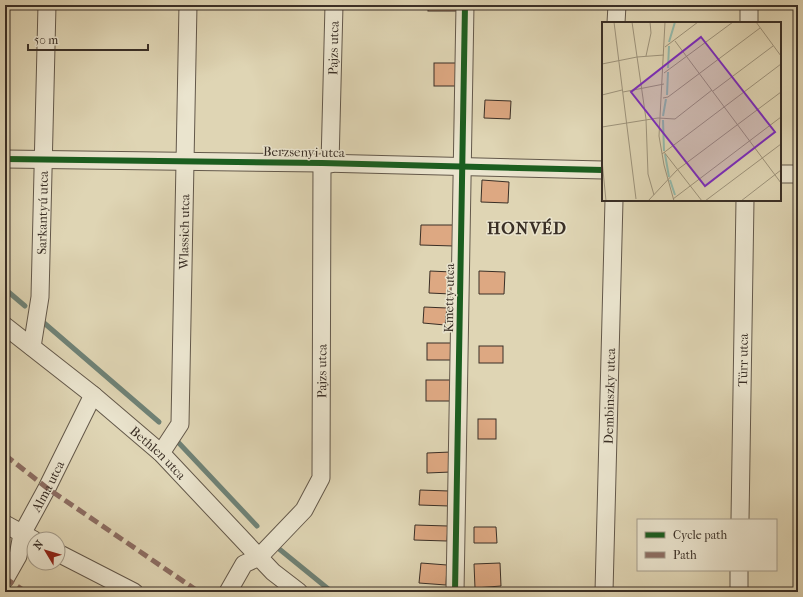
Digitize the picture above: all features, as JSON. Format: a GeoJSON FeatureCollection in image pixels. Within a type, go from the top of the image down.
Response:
{"type":"FeatureCollection","features":[{"type":"Feature","properties":{"kind":"street","name":"Sarkantyú utca"},"geometry":{"type":"LineString","coordinates":[[32,347],[40,297],[47,5]]}},
{"type":"Feature","properties":{"kind":"street","name":"Wlassich utca"},"geometry":{"type":"LineString","coordinates":[[161,453],[180,424],[188,5]]}},
{"type":"Feature","properties":{"kind":"street","name":"Pajzs utca"},"geometry":{"type":"LineString","coordinates":[[228,592],[244,564],[259,557],[304,510],[321,478],[326,163],[334,5]]}},
{"type":"Feature","properties":{"kind":"street","name":"Kmetty utca"},"geometry":{"type":"LineString","coordinates":[[455,592],[465,5]]}},
{"type":"Feature","properties":{"kind":"street"},"geometry":{"type":"LineString","coordinates":[[616,22],[617,5]]}},
{"type":"Feature","properties":{"kind":"street"},"geometry":{"type":"LineString","coordinates":[[749,5],[749,22]]}},
{"type":"Feature","properties":{"kind":"street","name":"Berzsenyi utca"},"geometry":{"type":"LineString","coordinates":[[5,159],[326,163],[602,170]]}},
{"type":"Feature","properties":{"kind":"street"},"geometry":{"type":"LineString","coordinates":[[781,174],[798,174]]}},
{"type":"Feature","properties":{"kind":"street","name":"Dembinszky utca"},"geometry":{"type":"LineString","coordinates":[[604,592],[614,201]]}},
{"type":"Feature","properties":{"kind":"street","name":"Türr utca"},"geometry":{"type":"LineString","coordinates":[[740,519],[745,201]]}},
{"type":"Feature","properties":{"kind":"street","name":"Bethlen utca"},"geometry":{"type":"LineString","coordinates":[[5,326],[93,395],[161,453],[273,572],[299,592]]}},
{"type":"Feature","properties":{"kind":"street","name":"Alma utca"},"geometry":{"type":"LineString","coordinates":[[30,531],[47,488],[93,395]]}},
{"type":"Feature","properties":{"kind":"street"},"geometry":{"type":"LineString","coordinates":[[5,524],[26,536]]}},
{"type":"Feature","properties":{"kind":"street","name":"Alma utca"},"geometry":{"type":"LineString","coordinates":[[5,579],[26,541]]}},
{"type":"Feature","properties":{"kind":"street"},"geometry":{"type":"LineString","coordinates":[[66,557],[134,592]]}},
{"type":"Feature","properties":{"kind":"street"},"geometry":{"type":"LineString","coordinates":[[739,571],[739,592]]}},
{"type":"Feature","properties":{"kind":"building"},"geometry":{"type":"Polygon","coordinates":[[[428,5],[459,5],[459,11],[428,11],[428,5]]]}},
{"type":"Feature","properties":{"kind":"building"},"geometry":{"type":"Polygon","coordinates":[[[487,5],[516,5],[516,6],[487,8],[487,5]]]}},
{"type":"Feature","properties":{"kind":"building"},"geometry":{"type":"Polygon","coordinates":[[[434,63],[459,63],[459,86],[434,86],[434,63]]]}},
{"type":"Feature","properties":{"kind":"building"},"geometry":{"type":"Polygon","coordinates":[[[485,100],[511,101],[510,119],[484,118],[485,100]]]}},
{"type":"Feature","properties":{"kind":"building"},"geometry":{"type":"Polygon","coordinates":[[[482,180],[509,182],[508,203],[481,202],[482,180]]]}},
{"type":"Feature","properties":{"kind":"building"},"geometry":{"type":"Polygon","coordinates":[[[421,225],[455,225],[454,246],[420,245],[421,225]]]}},
{"type":"Feature","properties":{"kind":"building"},"geometry":{"type":"Polygon","coordinates":[[[430,271],[452,272],[451,294],[429,293],[430,271]]]}},
{"type":"Feature","properties":{"kind":"building"},"geometry":{"type":"Polygon","coordinates":[[[479,271],[505,272],[504,294],[479,294],[479,271]]]}},
{"type":"Feature","properties":{"kind":"building"},"geometry":{"type":"Polygon","coordinates":[[[424,307],[447,308],[445,325],[423,323],[424,307]]]}},
{"type":"Feature","properties":{"kind":"building"},"geometry":{"type":"Polygon","coordinates":[[[427,343],[452,343],[452,360],[427,360],[427,343]]]}},
{"type":"Feature","properties":{"kind":"building"},"geometry":{"type":"Polygon","coordinates":[[[479,346],[503,346],[503,363],[479,363],[479,346]]]}},
{"type":"Feature","properties":{"kind":"building"},"geometry":{"type":"Polygon","coordinates":[[[426,380],[452,380],[452,401],[426,401],[426,380]]]}},
{"type":"Feature","properties":{"kind":"building"},"geometry":{"type":"Polygon","coordinates":[[[478,419],[496,419],[496,439],[478,439],[478,419]]]}},
{"type":"Feature","properties":{"kind":"building"},"geometry":{"type":"Polygon","coordinates":[[[451,452],[451,472],[427,473],[427,453],[451,452]]]}},
{"type":"Feature","properties":{"kind":"building"},"geometry":{"type":"Polygon","coordinates":[[[420,490],[449,491],[449,506],[419,505],[420,490]]]}},
{"type":"Feature","properties":{"kind":"building"},"geometry":{"type":"Polygon","coordinates":[[[415,525],[448,526],[447,541],[414,540],[415,525]]]}},
{"type":"Feature","properties":{"kind":"building"},"geometry":{"type":"Polygon","coordinates":[[[474,527],[496,527],[497,543],[474,543],[474,527]]]}},
{"type":"Feature","properties":{"kind":"building"},"geometry":{"type":"Polygon","coordinates":[[[421,563],[447,565],[446,585],[419,583],[421,563]]]}},
{"type":"Feature","properties":{"kind":"building"},"geometry":{"type":"Polygon","coordinates":[[[500,563],[501,586],[475,588],[474,564],[500,563]]]}},
{"type":"Feature","properties":{"kind":"waterway"},"geometry":{"type":"LineString","coordinates":[[5,289],[25,306]]}},
{"type":"Feature","properties":{"kind":"waterway"},"geometry":{"type":"LineString","coordinates":[[43,322],[159,422]]}},
{"type":"Feature","properties":{"kind":"waterway"},"geometry":{"type":"LineString","coordinates":[[177,441],[257,526]]}},
{"type":"Feature","properties":{"kind":"waterway"},"geometry":{"type":"LineString","coordinates":[[278,548],[332,592]]}},
{"type":"Feature","properties":{"kind":"marked path"},"geometry":{"type":"LineString","coordinates":[[5,455],[47,488],[199,592]]}},
{"type":"Feature","properties":{"kind":"marked path"},"geometry":{"type":"LineString","coordinates":[[5,578],[26,592]]}},
{"type":"Feature","properties":{"kind":"cycle path"},"geometry":{"type":"LineString","coordinates":[[455,592],[465,5]]}},
{"type":"Feature","properties":{"kind":"cycle path"},"geometry":{"type":"LineString","coordinates":[[5,159],[322,163],[602,170]]}},
{"type":"Feature","properties":{"kind":"district","name":"HONVÉD"},"geometry":{"type":"Point","coordinates":[527,228]}}]}
